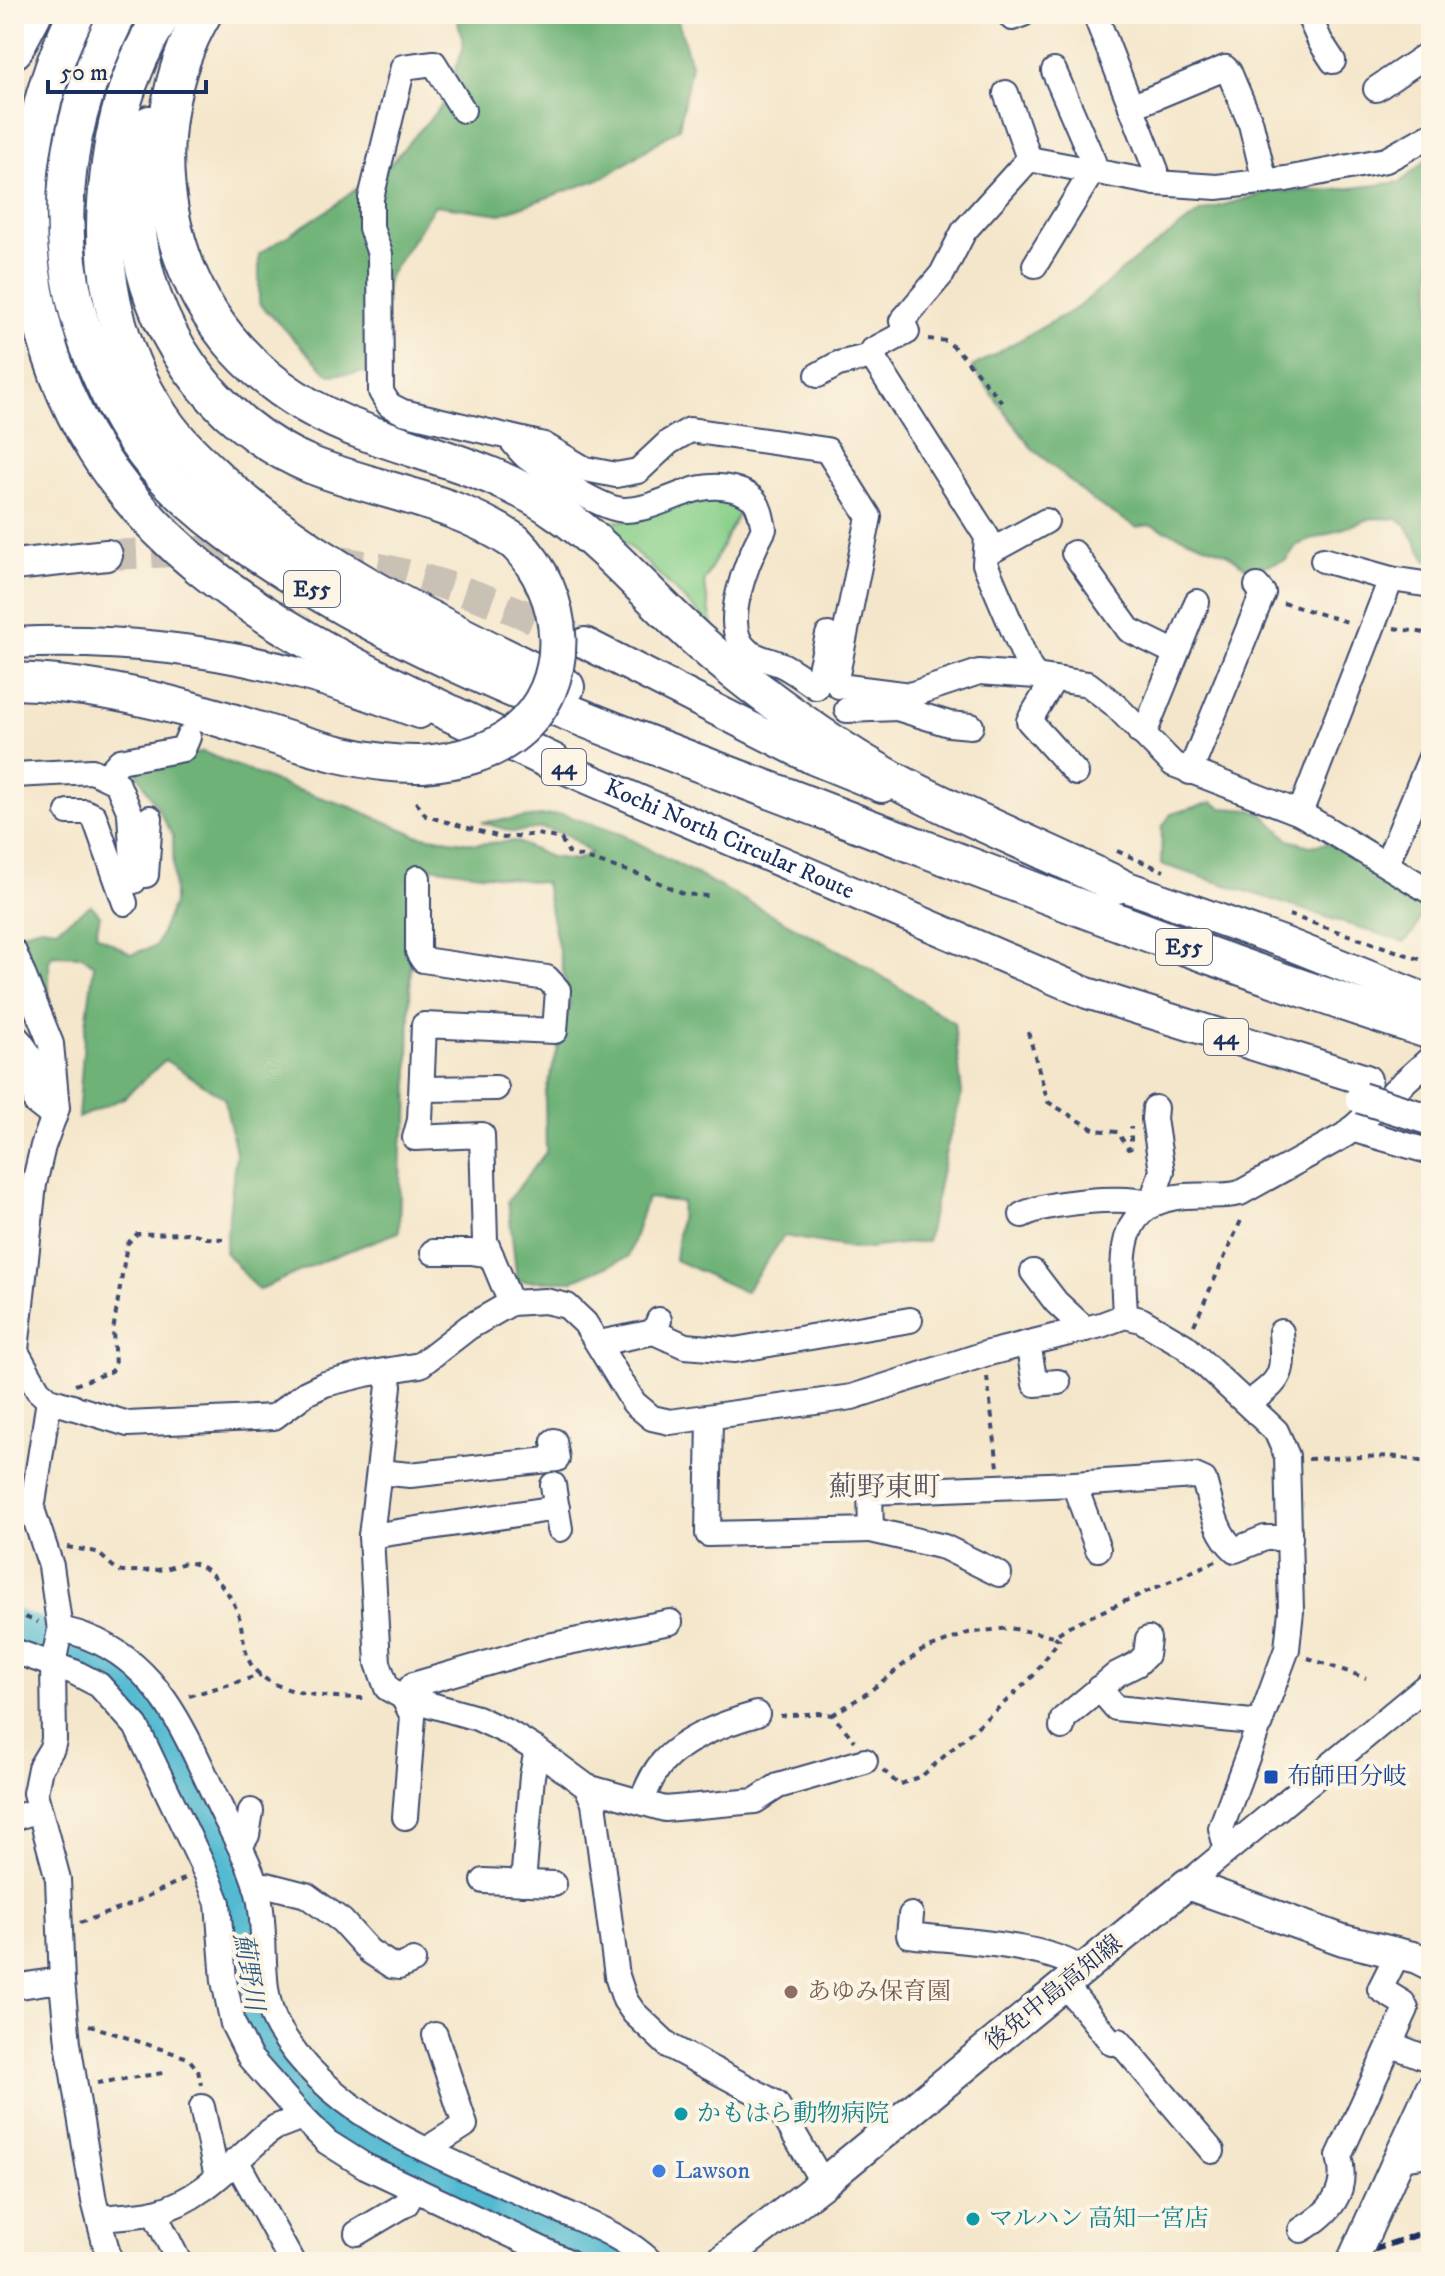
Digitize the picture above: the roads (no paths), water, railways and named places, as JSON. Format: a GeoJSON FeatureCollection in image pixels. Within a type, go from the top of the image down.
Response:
{"type":"FeatureCollection","features":[{"type":"Feature","properties":{"kind":"highway"},"geometry":{"type":"LineString","coordinates":[[14,50],[33,14]]}},
{"type":"Feature","properties":{"kind":"highway"},"geometry":{"type":"LineString","coordinates":[[76,14],[41,105],[31,158],[28,229],[31,272],[52,358],[69,401],[92,445],[144,516],[212,578],[254,609],[336,657],[553,762]]}},
{"type":"Feature","properties":{"kind":"highway","name":"E55"},"geometry":{"type":"LineString","coordinates":[[118,14],[100,48],[81,102],[69,161],[64,219],[70,289],[91,355],[120,418],[162,473],[222,527],[298,581],[404,640],[560,710],[1162,939],[1431,1031]]}},
{"type":"Feature","properties":{"kind":"highway","name":"E55"},"geometry":{"type":"LineString","coordinates":[[163,14],[133,71],[111,144],[104,222],[106,264],[113,306],[126,348],[168,427],[200,462],[238,498],[285,533],[456,633],[575,692],[940,855]]}},
{"type":"Feature","properties":{"kind":"highway"},"geometry":{"type":"LineString","coordinates":[[14,681],[113,692],[205,714],[339,755],[396,765],[449,762],[471,756],[505,740],[530,719],[553,680],[558,638],[553,606],[542,576],[530,557],[515,542],[461,512],[344,476],[280,450],[250,431],[226,409],[185,360],[168,332],[146,279],[136,218],[137,186],[142,151],[163,87],[202,16]]}},
{"type":"Feature","properties":{"kind":"highway"},"geometry":{"type":"LineString","coordinates":[[202,16],[173,90],[164,163],[168,198],[184,262],[197,294],[216,325],[263,376],[292,398],[327,417],[470,465],[529,494],[584,531],[715,655],[800,720],[916,792],[1116,868]]}},
{"type":"Feature","properties":{"kind":"main road"},"geometry":{"type":"LineString","coordinates":[[14,565],[107,555]]}},
{"type":"Feature","properties":{"kind":"main road","name":"Kochi North Circular Route"},"geometry":{"type":"LineString","coordinates":[[14,643],[121,643],[241,659],[346,687],[553,762],[1087,993],[1364,1089],[1431,1101]]}},
{"type":"Feature","properties":{"kind":"main road"},"geometry":{"type":"LineString","coordinates":[[585,643],[813,759],[1431,979]]}},
{"type":"Feature","properties":{"kind":"main road"},"geometry":{"type":"LineString","coordinates":[[1284,928],[1431,1001]]}},
{"type":"Feature","properties":{"kind":"main road"},"geometry":{"type":"LineString","coordinates":[[1364,1089],[1431,1120]]}},
{"type":"Feature","properties":{"kind":"main road"},"geometry":{"type":"LineString","coordinates":[[1187,1884],[1343,1940],[1398,1953],[1431,1965]]}},
{"type":"Feature","properties":{"kind":"main road","name":"後免中島高知線"},"geometry":{"type":"LineString","coordinates":[[720,2262],[823,2183],[1187,1884]]}},
{"type":"Feature","properties":{"kind":"main road"},"geometry":{"type":"LineString","coordinates":[[1352,2262],[1431,2089]]}},
{"type":"Feature","properties":{"kind":"street"},"geometry":{"type":"LineString","coordinates":[[1095,14],[1156,170],[1156,183]]}},
{"type":"Feature","properties":{"kind":"street"},"geometry":{"type":"LineString","coordinates":[[1308,14],[1333,61]]}},
{"type":"Feature","properties":{"kind":"street"},"geometry":{"type":"LineString","coordinates":[[1376,89],[1431,52]]}},
{"type":"Feature","properties":{"kind":"street"},"geometry":{"type":"LineString","coordinates":[[463,110],[434,63],[403,67],[371,198],[371,228],[380,254],[381,392],[389,405],[403,412],[544,445],[585,469],[616,475],[638,471],[669,442],[690,430],[827,450],[869,517],[836,679],[839,686],[898,701],[949,724],[971,726]]}},
{"type":"Feature","properties":{"kind":"street"},"geometry":{"type":"LineString","coordinates":[[1131,107],[1225,68],[1251,124],[1265,182]]}},
{"type":"Feature","properties":{"kind":"street"},"geometry":{"type":"LineString","coordinates":[[1035,265],[1092,169],[1093,161],[1054,71]]}},
{"type":"Feature","properties":{"kind":"street"},"geometry":{"type":"LineString","coordinates":[[1006,93],[1029,159]]}},
{"type":"Feature","properties":{"kind":"street"},"geometry":{"type":"LineString","coordinates":[[1029,159],[1156,183],[1217,187],[1265,182],[1386,160],[1431,135]]}},
{"type":"Feature","properties":{"kind":"street"},"geometry":{"type":"LineString","coordinates":[[1029,159],[964,231],[942,274],[902,321],[907,332],[873,350],[872,356],[987,537],[985,564],[1029,667],[1045,678]]}},
{"type":"Feature","properties":{"kind":"street"},"geometry":{"type":"LineString","coordinates":[[818,375],[838,364],[872,356]]}},
{"type":"Feature","properties":{"kind":"street"},"geometry":{"type":"LineString","coordinates":[[509,437],[527,458],[606,508],[628,510],[701,487],[725,487],[749,493],[757,504],[764,529],[748,559],[742,581],[736,626],[741,643],[749,652],[786,667],[816,687],[828,635]]}},
{"type":"Feature","properties":{"kind":"street"},"geometry":{"type":"LineString","coordinates":[[986,554],[1046,521]]}},
{"type":"Feature","properties":{"kind":"street"},"geometry":{"type":"LineString","coordinates":[[1074,553],[1129,630],[1176,653]]}},
{"type":"Feature","properties":{"kind":"street"},"geometry":{"type":"LineString","coordinates":[[1323,560],[1391,579],[1431,585]]}},
{"type":"Feature","properties":{"kind":"street"},"geometry":{"type":"LineString","coordinates":[[1300,813],[1367,616],[1391,579]]}},
{"type":"Feature","properties":{"kind":"street"},"geometry":{"type":"LineString","coordinates":[[1190,772],[1260,590]]}},
{"type":"Feature","properties":{"kind":"street"},"geometry":{"type":"LineString","coordinates":[[1140,732],[1148,724],[1197,602]]}},
{"type":"Feature","properties":{"kind":"street"},"geometry":{"type":"LineString","coordinates":[[847,710],[898,701],[979,672],[1088,684],[1114,704],[1173,764],[1300,813],[1431,892]]}},
{"type":"Feature","properties":{"kind":"street"},"geometry":{"type":"LineString","coordinates":[[1045,678],[1029,721],[1076,773]]}},
{"type":"Feature","properties":{"kind":"street"},"geometry":{"type":"LineString","coordinates":[[106,776],[120,761],[183,749],[188,737]]}},
{"type":"Feature","properties":{"kind":"street"},"geometry":{"type":"LineString","coordinates":[[1387,863],[1431,757]]}},
{"type":"Feature","properties":{"kind":"street"},"geometry":{"type":"LineString","coordinates":[[14,775],[92,771],[117,783],[130,813],[126,890]]}},
{"type":"Feature","properties":{"kind":"street"},"geometry":{"type":"LineString","coordinates":[[68,812],[85,812],[94,816],[126,890]]}},
{"type":"Feature","properties":{"kind":"street"},"geometry":{"type":"LineString","coordinates":[[126,890],[146,879],[150,818]]}},
{"type":"Feature","properties":{"kind":"street"},"geometry":{"type":"LineString","coordinates":[[418,878],[418,952],[423,960],[547,978],[558,990],[555,1031],[424,1025],[420,1120],[415,1138],[482,1135],[485,1241],[511,1303]]}},
{"type":"Feature","properties":{"kind":"street"},"geometry":{"type":"LineString","coordinates":[[14,952],[51,1044],[57,1108],[34,1184],[15,1349],[38,1390],[49,1400],[128,1424],[274,1417],[306,1393],[325,1384],[420,1365],[469,1327],[511,1303],[545,1301],[567,1306],[585,1323],[634,1403],[652,1418],[670,1422],[852,1397],[985,1354],[1125,1316],[1141,1320],[1185,1346],[1276,1431],[1287,1456],[1291,1611],[1287,1649],[1221,1828],[1227,1850]]}},
{"type":"Feature","properties":{"kind":"street"},"geometry":{"type":"LineString","coordinates":[[14,1035],[27,1049],[34,1069],[36,1103],[54,1117]]}},
{"type":"Feature","properties":{"kind":"street"},"geometry":{"type":"LineString","coordinates":[[1022,1215],[1037,1207],[1122,1199],[1151,1204],[1189,1195],[1226,1197],[1240,1193],[1351,1129],[1431,1058]]}},
{"type":"Feature","properties":{"kind":"street"},"geometry":{"type":"LineString","coordinates":[[422,1089],[496,1088]]}},
{"type":"Feature","properties":{"kind":"street"},"geometry":{"type":"LineString","coordinates":[[1125,1316],[1124,1242],[1151,1204],[1162,1171],[1155,1110]]}},
{"type":"Feature","properties":{"kind":"street"},"geometry":{"type":"LineString","coordinates":[[1351,1129],[1431,1152]]}},
{"type":"Feature","properties":{"kind":"street"},"geometry":{"type":"LineString","coordinates":[[433,1252],[491,1255]]}},
{"type":"Feature","properties":{"kind":"street"},"geometry":{"type":"LineString","coordinates":[[1033,1272],[1056,1302],[1085,1329]]}},
{"type":"Feature","properties":{"kind":"street"},"geometry":{"type":"LineString","coordinates":[[599,1343],[657,1326],[685,1346],[735,1350],[910,1320]]}},
{"type":"Feature","properties":{"kind":"street"},"geometry":{"type":"LineString","coordinates":[[1248,1404],[1274,1385],[1283,1367],[1281,1332]]}},
{"type":"Feature","properties":{"kind":"street"},"geometry":{"type":"LineString","coordinates":[[1028,1343],[1035,1384],[1058,1382]]}},
{"type":"Feature","properties":{"kind":"street"},"geometry":{"type":"LineString","coordinates":[[386,1371],[389,1386],[371,1536],[378,1663],[387,1688],[398,1695],[477,1718],[537,1750],[587,1787],[665,1809],[755,1801],[778,1786],[866,1756]]}},
{"type":"Feature","properties":{"kind":"street"},"geometry":{"type":"LineString","coordinates":[[49,1400],[23,1511],[46,1549],[60,1630],[53,1664],[54,1740],[35,1784],[58,1879],[64,2017],[99,2218],[110,2262]]}},
{"type":"Feature","properties":{"kind":"street"},"geometry":{"type":"LineString","coordinates":[[710,1417],[708,1534],[871,1530],[944,1547],[999,1574]]}},
{"type":"Feature","properties":{"kind":"street"},"geometry":{"type":"LineString","coordinates":[[379,1472],[410,1475],[557,1459],[554,1441]]}},
{"type":"Feature","properties":{"kind":"street"},"geometry":{"type":"LineString","coordinates":[[871,1530],[870,1492],[1195,1476],[1204,1480],[1219,1529],[1225,1542],[1235,1550],[1265,1538],[1290,1538]]}},
{"type":"Feature","properties":{"kind":"street"},"geometry":{"type":"LineString","coordinates":[[1074,1484],[1098,1549]]}},
{"type":"Feature","properties":{"kind":"street"},"geometry":{"type":"LineString","coordinates":[[371,1536],[556,1507]]}},
{"type":"Feature","properties":{"kind":"street"},"geometry":{"type":"LineString","coordinates":[[398,1695],[413,1685],[636,1616],[670,1622]]}},
{"type":"Feature","properties":{"kind":"street"},"geometry":{"type":"LineString","coordinates":[[60,1630],[75,1631],[116,1650],[140,1669],[168,1701],[240,1846],[256,1886],[263,1919],[269,2008],[288,2043],[332,2089],[367,2117],[401,2138],[610,2232],[651,2262]]}},
{"type":"Feature","properties":{"kind":"street"},"geometry":{"type":"LineString","coordinates":[[1062,1727],[1063,1719],[1099,1688],[1146,1655],[1148,1639]]}},
{"type":"Feature","properties":{"kind":"street"},"geometry":{"type":"LineString","coordinates":[[14,1651],[53,1664],[99,1685],[136,1726],[218,1903],[224,1981],[233,2024],[250,2058],[302,2117],[327,2142],[365,2166],[569,2262]]}},
{"type":"Feature","properties":{"kind":"street"},"geometry":{"type":"LineString","coordinates":[[1187,1884],[1431,1682]]}},
{"type":"Feature","properties":{"kind":"street"},"geometry":{"type":"LineString","coordinates":[[1099,1688],[1116,1708],[1261,1723]]}},
{"type":"Feature","properties":{"kind":"street"},"geometry":{"type":"LineString","coordinates":[[398,1695],[413,1717],[405,1817]]}},
{"type":"Feature","properties":{"kind":"street"},"geometry":{"type":"LineString","coordinates":[[641,1802],[661,1764],[680,1748],[741,1711]]}},
{"type":"Feature","properties":{"kind":"street"},"geometry":{"type":"LineString","coordinates":[[523,1883],[537,1750]]}},
{"type":"Feature","properties":{"kind":"street"},"geometry":{"type":"LineString","coordinates":[[587,1787],[594,1803],[617,1976],[625,2000],[634,2013],[669,2046],[776,2103],[823,2183]]}},
{"type":"Feature","properties":{"kind":"street"},"geometry":{"type":"LineString","coordinates":[[14,1818],[39,1810]]}},
{"type":"Feature","properties":{"kind":"street"},"geometry":{"type":"LineString","coordinates":[[240,1846],[247,1835],[251,1811]]}},
{"type":"Feature","properties":{"kind":"street"},"geometry":{"type":"LineString","coordinates":[[484,1881],[554,1884]]}},
{"type":"Feature","properties":{"kind":"street"},"geometry":{"type":"LineString","coordinates":[[256,1886],[267,1885],[306,1895],[342,1921],[369,1951],[392,1966],[399,1967],[413,1961]]}},
{"type":"Feature","properties":{"kind":"street"},"geometry":{"type":"LineString","coordinates":[[911,1915],[909,1935],[1045,1952],[1071,1961],[1074,1978],[1112,2043],[1119,2041],[1212,2151]]}},
{"type":"Feature","properties":{"kind":"street"},"geometry":{"type":"LineString","coordinates":[[1301,2230],[1323,2217],[1341,2188],[1339,2156],[1406,2009],[1403,2003],[1380,1989],[1398,1953]]}},
{"type":"Feature","properties":{"kind":"street"},"geometry":{"type":"LineString","coordinates":[[14,1987],[62,1982]]}},
{"type":"Feature","properties":{"kind":"street"},"geometry":{"type":"LineString","coordinates":[[433,2152],[435,2144],[465,2125],[435,2035]]}},
{"type":"Feature","properties":{"kind":"street"},"geometry":{"type":"LineString","coordinates":[[1390,2044],[1431,2060]]}},
{"type":"Feature","properties":{"kind":"street"},"geometry":{"type":"LineString","coordinates":[[202,2107],[217,2177]]}},
{"type":"Feature","properties":{"kind":"street"},"geometry":{"type":"LineString","coordinates":[[99,2218],[154,2212],[181,2203],[201,2192],[276,2127],[302,2117]]}},
{"type":"Feature","properties":{"kind":"street"},"geometry":{"type":"LineString","coordinates":[[1397,2163],[1422,2155],[1431,2145]]}},
{"type":"Feature","properties":{"kind":"street"},"geometry":{"type":"LineString","coordinates":[[236,2160],[292,2262]]}},
{"type":"Feature","properties":{"kind":"street"},"geometry":{"type":"LineString","coordinates":[[357,2233],[406,2204],[415,2189]]}},
{"type":"Feature","properties":{"kind":"street"},"geometry":{"type":"LineString","coordinates":[[154,2212],[179,2262]]}},
{"type":"Feature","properties":{"kind":"waterway","name":"薊野川"},"geometry":{"type":"LineString","coordinates":[[14,1628],[99,1663],[128,1685],[158,1723],[233,1879],[243,1923],[246,1992],[255,2023],[279,2062],[311,2098],[363,2140],[615,2262]]}},
{"type":"Feature","properties":{"kind":"tunnel"},"geometry":{"type":"LineString","coordinates":[[107,555],[199,551],[265,553]]}},
{"type":"Feature","properties":{"kind":"tunnel"},"geometry":{"type":"LineString","coordinates":[[333,560],[425,579],[514,610],[572,636]]}},
{"type":"Feature","properties":{"kind":"railway"},"geometry":{"type":"LineString","coordinates":[[1338,2262],[1431,2230]]}},
{"type":"Feature","properties":{"kind":"place","name":"布師田分岐"},"geometry":{"type":"Point","coordinates":[1271,1777]}},
{"type":"Feature","properties":{"kind":"place","name":"あゆみ保育園"},"geometry":{"type":"Point","coordinates":[791,1992]}},
{"type":"Feature","properties":{"kind":"place","name":"かもはら動物病院"},"geometry":{"type":"Point","coordinates":[681,2114]}},
{"type":"Feature","properties":{"kind":"place","name":"Lawson"},"geometry":{"type":"Point","coordinates":[659,2171]}},
{"type":"Feature","properties":{"kind":"place","name":"マルハン 高知一宮店"},"geometry":{"type":"Point","coordinates":[973,2219]}},
{"type":"Feature","properties":{"kind":"district","name":"薊野東町"},"geometry":{"type":"Point","coordinates":[885,1487]}}]}
